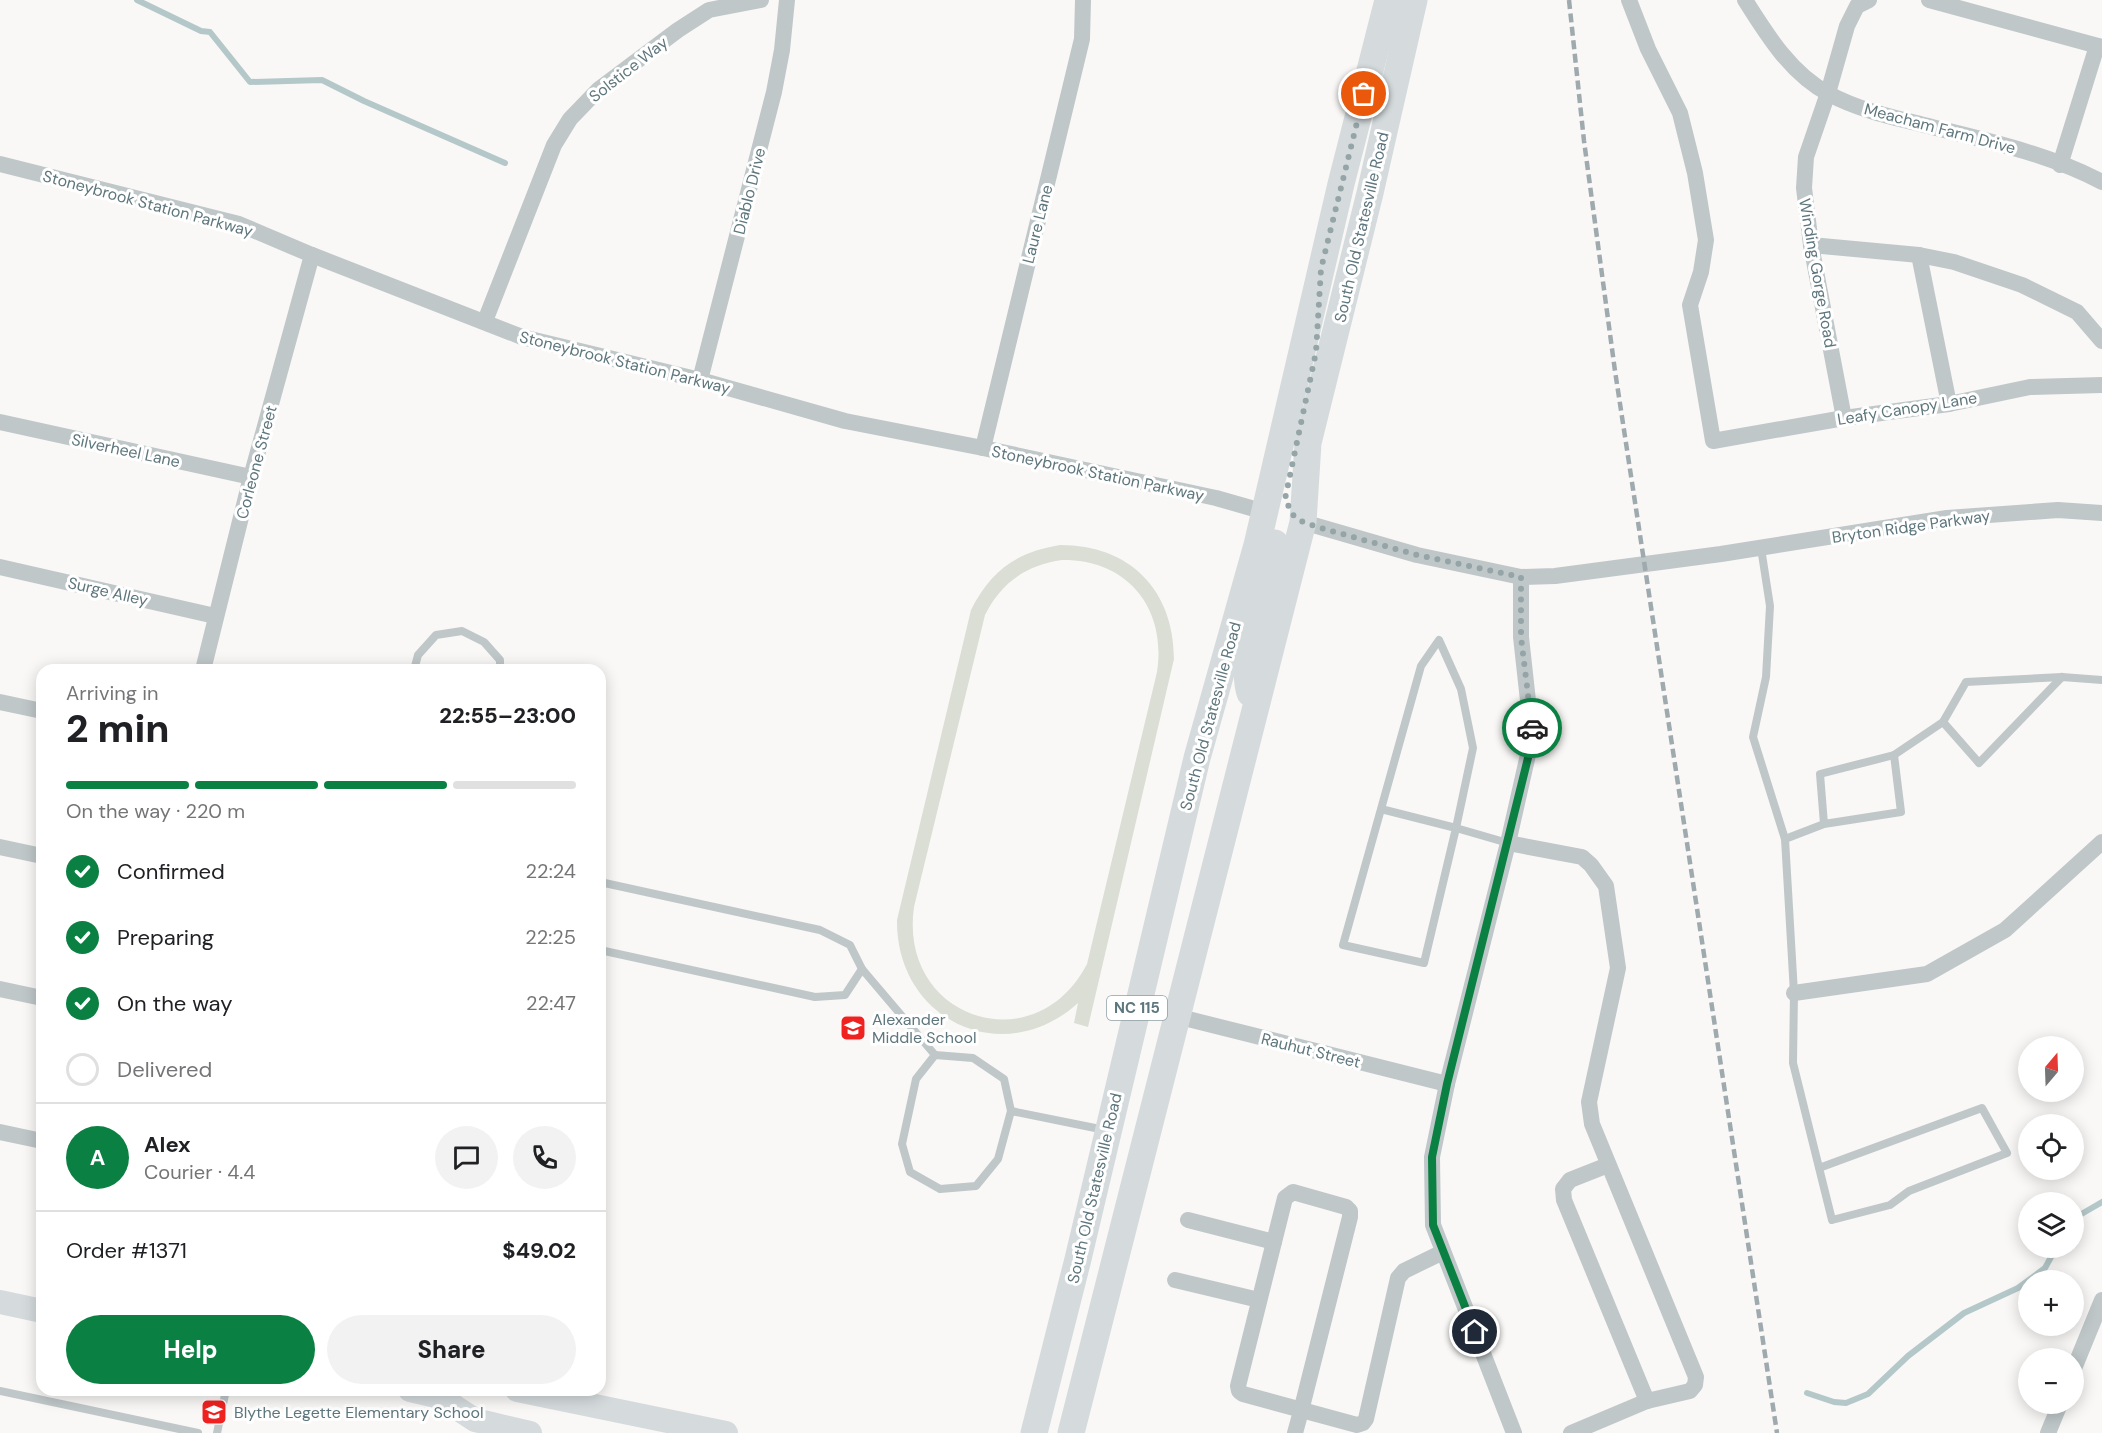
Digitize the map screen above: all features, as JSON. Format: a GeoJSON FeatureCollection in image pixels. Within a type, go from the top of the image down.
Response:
{"type":"FeatureCollection","features":[{"type":"Feature","properties":{"kind":"main road","name":"South Old Statesville Road"},"geometry":{"type":"LineString","coordinates":[[1071,1433],[1303,522],[1308,443],[1370,193],[1414,0]]}},
{"type":"Feature","properties":{"kind":"main road","name":"South Old Statesville Road"},"geometry":{"type":"LineString","coordinates":[[1034,1433],[1197,758],[1265,512],[1383,1]]}},
{"type":"Feature","properties":{"kind":"main road"},"geometry":{"type":"LineString","coordinates":[[1303,522],[1293,515],[1285,499],[1316,352],[1321,269]]}},
{"type":"Feature","properties":{"kind":"main road"},"geometry":{"type":"LineString","coordinates":[[1255,708],[1248,687],[1246,668],[1275,543],[1275,530],[1265,512]]}},
{"type":"Feature","properties":{"kind":"main road"},"geometry":{"type":"LineString","coordinates":[[0,1302],[36,1310]]}},
{"type":"Feature","properties":{"kind":"main road"},"geometry":{"type":"LineString","coordinates":[[436,1396],[475,1420],[530,1433]]}},
{"type":"Feature","properties":{"kind":"main road"},"geometry":{"type":"LineString","coordinates":[[546,1396],[726,1433]]}},
{"type":"Feature","properties":{"kind":"street","name":"Solstice Way"},"geometry":{"type":"LineString","coordinates":[[485,321],[554,145],[570,119],[598,90],[678,30],[709,10],[761,0]]}},
{"type":"Feature","properties":{"kind":"street","name":"Diablo Drive"},"geometry":{"type":"LineString","coordinates":[[700,380],[774,92],[782,50],[787,0]]}},
{"type":"Feature","properties":{"kind":"street","name":"Laure Lane"},"geometry":{"type":"LineString","coordinates":[[983,448],[1082,39],[1083,0]]}},
{"type":"Feature","properties":{"kind":"street","name":"Leafy Canopy Lane"},"geometry":{"type":"LineString","coordinates":[[1629,0],[1648,49],[1680,113],[1695,173],[1706,240],[1701,272],[1690,305],[1713,441],[1844,418],[1949,404],[2030,387],[2102,385]]}},
{"type":"Feature","properties":{"kind":"street","name":"Meacham Farm Drive"},"geometry":{"type":"LineString","coordinates":[[1745,0],[1771,42],[1797,70],[1828,93],[1870,111],[2030,153],[2102,182]]}},
{"type":"Feature","properties":{"kind":"street","name":"Winding Gorge Road"},"geometry":{"type":"LineString","coordinates":[[1844,418],[1811,245],[1804,188],[1806,157],[1828,93],[1847,26],[1857,6],[1869,0]]}},
{"type":"Feature","properties":{"kind":"street"},"geometry":{"type":"LineString","coordinates":[[1929,0],[2099,46],[2060,165]]}},
{"type":"Feature","properties":{"kind":"street","name":"Stoneybrook Station Parkway"},"geometry":{"type":"LineString","coordinates":[[0,164],[239,224],[522,337],[700,380],[845,421],[1216,498],[1265,512]]}},
{"type":"Feature","properties":{"kind":"street"},"geometry":{"type":"LineString","coordinates":[[1811,245],[1919,255],[1954,262],[2022,285],[2077,312],[2102,341]]}},
{"type":"Feature","properties":{"kind":"street","name":"Corleone Street"},"geometry":{"type":"LineString","coordinates":[[203,664],[251,477],[312,255]]}},
{"type":"Feature","properties":{"kind":"street"},"geometry":{"type":"LineString","coordinates":[[1919,255],[1949,404]]}},
{"type":"Feature","properties":{"kind":"street","name":"Silverheel Lane"},"geometry":{"type":"LineString","coordinates":[[0,422],[251,477]]}},
{"type":"Feature","properties":{"kind":"street","name":"Bryton Ridge Parkway"},"geometry":{"type":"LineString","coordinates":[[1303,522],[1417,555],[1521,577],[1555,576],[1721,554],[1947,518],[2058,510],[2102,513]]}},
{"type":"Feature","properties":{"kind":"street","name":"Surge Alley"},"geometry":{"type":"LineString","coordinates":[[0,567],[215,616]]}},
{"type":"Feature","properties":{"kind":"street"},"geometry":{"type":"LineString","coordinates":[[1514,1433],[1433,1225],[1432,1157],[1447,1084],[1508,843],[1532,737],[1521,637],[1521,577]]}},
{"type":"Feature","properties":{"kind":"street"},"geometry":{"type":"LineString","coordinates":[[0,702],[36,710]]}},
{"type":"Feature","properties":{"kind":"street"},"geometry":{"type":"LineString","coordinates":[[1794,993],[1927,974],[2005,930],[2102,842]]}},
{"type":"Feature","properties":{"kind":"street"},"geometry":{"type":"LineString","coordinates":[[1508,843],[1582,857],[1606,886],[1618,968],[1589,1102],[1592,1124],[1696,1377],[1695,1385],[1690,1391],[1647,1401],[1571,1433]]}},
{"type":"Feature","properties":{"kind":"street"},"geometry":{"type":"LineString","coordinates":[[0,847],[36,855]]}},
{"type":"Feature","properties":{"kind":"street"},"geometry":{"type":"LineString","coordinates":[[0,989],[36,997]]}},
{"type":"Feature","properties":{"kind":"street","name":"Rauhut Street"},"geometry":{"type":"LineString","coordinates":[[1176,1016],[1447,1084]]}},
{"type":"Feature","properties":{"kind":"street"},"geometry":{"type":"LineString","coordinates":[[0,1132],[36,1140]]}},
{"type":"Feature","properties":{"kind":"street"},"geometry":{"type":"LineString","coordinates":[[1608,1165],[1570,1180],[1563,1189],[1564,1200],[1647,1401]]}},
{"type":"Feature","properties":{"kind":"street"},"geometry":{"type":"LineString","coordinates":[[1295,1433],[1301,1411],[1350,1217],[1350,1211],[1346,1207],[1293,1192],[1288,1194],[1285,1198],[1238,1386],[1239,1391],[1243,1394],[1301,1411],[1357,1425],[1363,1423],[1366,1419],[1398,1278],[1413,1265],[1443,1252]]}},
{"type":"Feature","properties":{"kind":"street"},"geometry":{"type":"LineString","coordinates":[[1188,1220],[1274,1242]]}},
{"type":"Feature","properties":{"kind":"street"},"geometry":{"type":"LineString","coordinates":[[1174,1280],[1259,1300]]}},
{"type":"Feature","properties":{"kind":"street"},"geometry":{"type":"LineString","coordinates":[[2082,1348],[2102,1300]]}},
{"type":"Feature","properties":{"kind":"street"},"geometry":{"type":"LineString","coordinates":[[2048,1433],[2056,1414]]}},
{"type":"Feature","properties":{"kind":"lane"},"geometry":{"type":"LineString","coordinates":[[1761,548],[1770,606],[1766,677],[1753,737],[1785,839],[1794,993],[1793,1063],[1819,1168],[1832,1220],[1890,1205],[1909,1191],[2007,1153],[1982,1108],[1819,1168]]}},
{"type":"Feature","properties":{"kind":"lane"},"geometry":{"type":"LineString","coordinates":[[416,664],[418,655],[436,635],[462,631],[484,642],[500,660],[500,664]]}},
{"type":"Feature","properties":{"kind":"lane"},"geometry":{"type":"LineString","coordinates":[[1439,639],[1461,689],[1473,748],[1456,828],[1424,963],[1344,945],[1420,666],[1439,639]]}},
{"type":"Feature","properties":{"kind":"lane"},"geometry":{"type":"LineString","coordinates":[[1824,824],[1820,774],[1894,755],[1943,722],[1966,682],[2062,677],[2102,680]]}},
{"type":"Feature","properties":{"kind":"lane"},"geometry":{"type":"LineString","coordinates":[[1943,722],[1979,763],[2062,677]]}},
{"type":"Feature","properties":{"kind":"lane"},"geometry":{"type":"LineString","coordinates":[[1785,839],[1824,824],[1901,812],[1894,755]]}},
{"type":"Feature","properties":{"kind":"lane"},"geometry":{"type":"LineString","coordinates":[[1381,808],[1508,843]]}},
{"type":"Feature","properties":{"kind":"lane"},"geometry":{"type":"LineString","coordinates":[[606,883],[820,930],[850,945],[862,969],[935,1054],[973,1058],[1004,1079],[1011,1111],[998,1159],[976,1186],[940,1189],[910,1172],[902,1144],[916,1079],[935,1054]]}},
{"type":"Feature","properties":{"kind":"lane"},"geometry":{"type":"LineString","coordinates":[[606,951],[815,997],[845,995],[862,969]]}},
{"type":"Feature","properties":{"kind":"lane"},"geometry":{"type":"LineString","coordinates":[[1011,1111],[1108,1131]]}},
{"type":"Feature","properties":{"kind":"lane"},"geometry":{"type":"LineString","coordinates":[[0,1391],[167,1430],[198,1433]]}},
{"type":"Feature","properties":{"kind":"lane"},"geometry":{"type":"LineString","coordinates":[[217,1433],[225,1396]]}},
{"type":"Feature","properties":{"kind":"shaded area"},"geometry":{"type":"Polygon","coordinates":[[[1060,545],[1085,547],[1107,553],[1127,563],[1143,576],[1156,593],[1166,612],[1172,634],[1174,659],[1088,1027],[1074,1023],[1078,1003],[1049,1023],[1018,1033],[988,1033],[959,1024],[934,1008],[914,985],[901,955],[897,920],[971,610],[987,584],[1007,565],[1031,552],[1060,545]],[[1062,560],[1049,562],[1026,571],[1007,585],[985,615],[914,907],[915,946],[927,977],[948,1001],[975,1015],[1005,1019],[1036,1013],[1064,995],[1087,964],[1157,672],[1158,649],[1156,627],[1138,592],[1123,578],[1106,568],[1085,562],[1062,560]]]}},
{"type":"Feature","properties":{"kind":"waterway"},"geometry":{"type":"LineString","coordinates":[[137,0],[201,31],[210,32],[250,82],[322,80],[505,163]]}},
{"type":"Feature","properties":{"kind":"waterway"},"geometry":{"type":"LineString","coordinates":[[2084,1212],[2102,1202]]}},
{"type":"Feature","properties":{"kind":"waterway"},"geometry":{"type":"LineString","coordinates":[[1807,1393],[1834,1402],[1846,1403],[1868,1394],[1908,1356],[1964,1313],[2018,1288],[2045,1268],[2050,1258]]}},
{"type":"Feature","properties":{"kind":"railway"},"geometry":{"type":"LineString","coordinates":[[1569,0],[1584,141],[1615,371],[1777,1433]]}},
{"type":"Feature","properties":{"kind":"way so far"},"geometry":{"type":"LineString","coordinates":[[1364,94],[1321,269],[1316,352],[1285,499],[1293,515],[1303,522],[1321,528],[1417,555],[1521,577],[1521,637],[1532,728]]}},
{"type":"Feature","properties":{"kind":"place","name":"Alexander Middle School"},"geometry":{"type":"Point","coordinates":[853,1028]}},
{"type":"Feature","properties":{"kind":"place","name":"Blythe Legette Elementary School"},"geometry":{"type":"Point","coordinates":[214,1412]}},
{"type":"Feature","properties":{"kind":"route"},"geometry":{"type":"LineString","coordinates":[[1475,1332],[1433,1225],[1432,1157],[1447,1084],[1528,758],[1532,728]]}}]}
